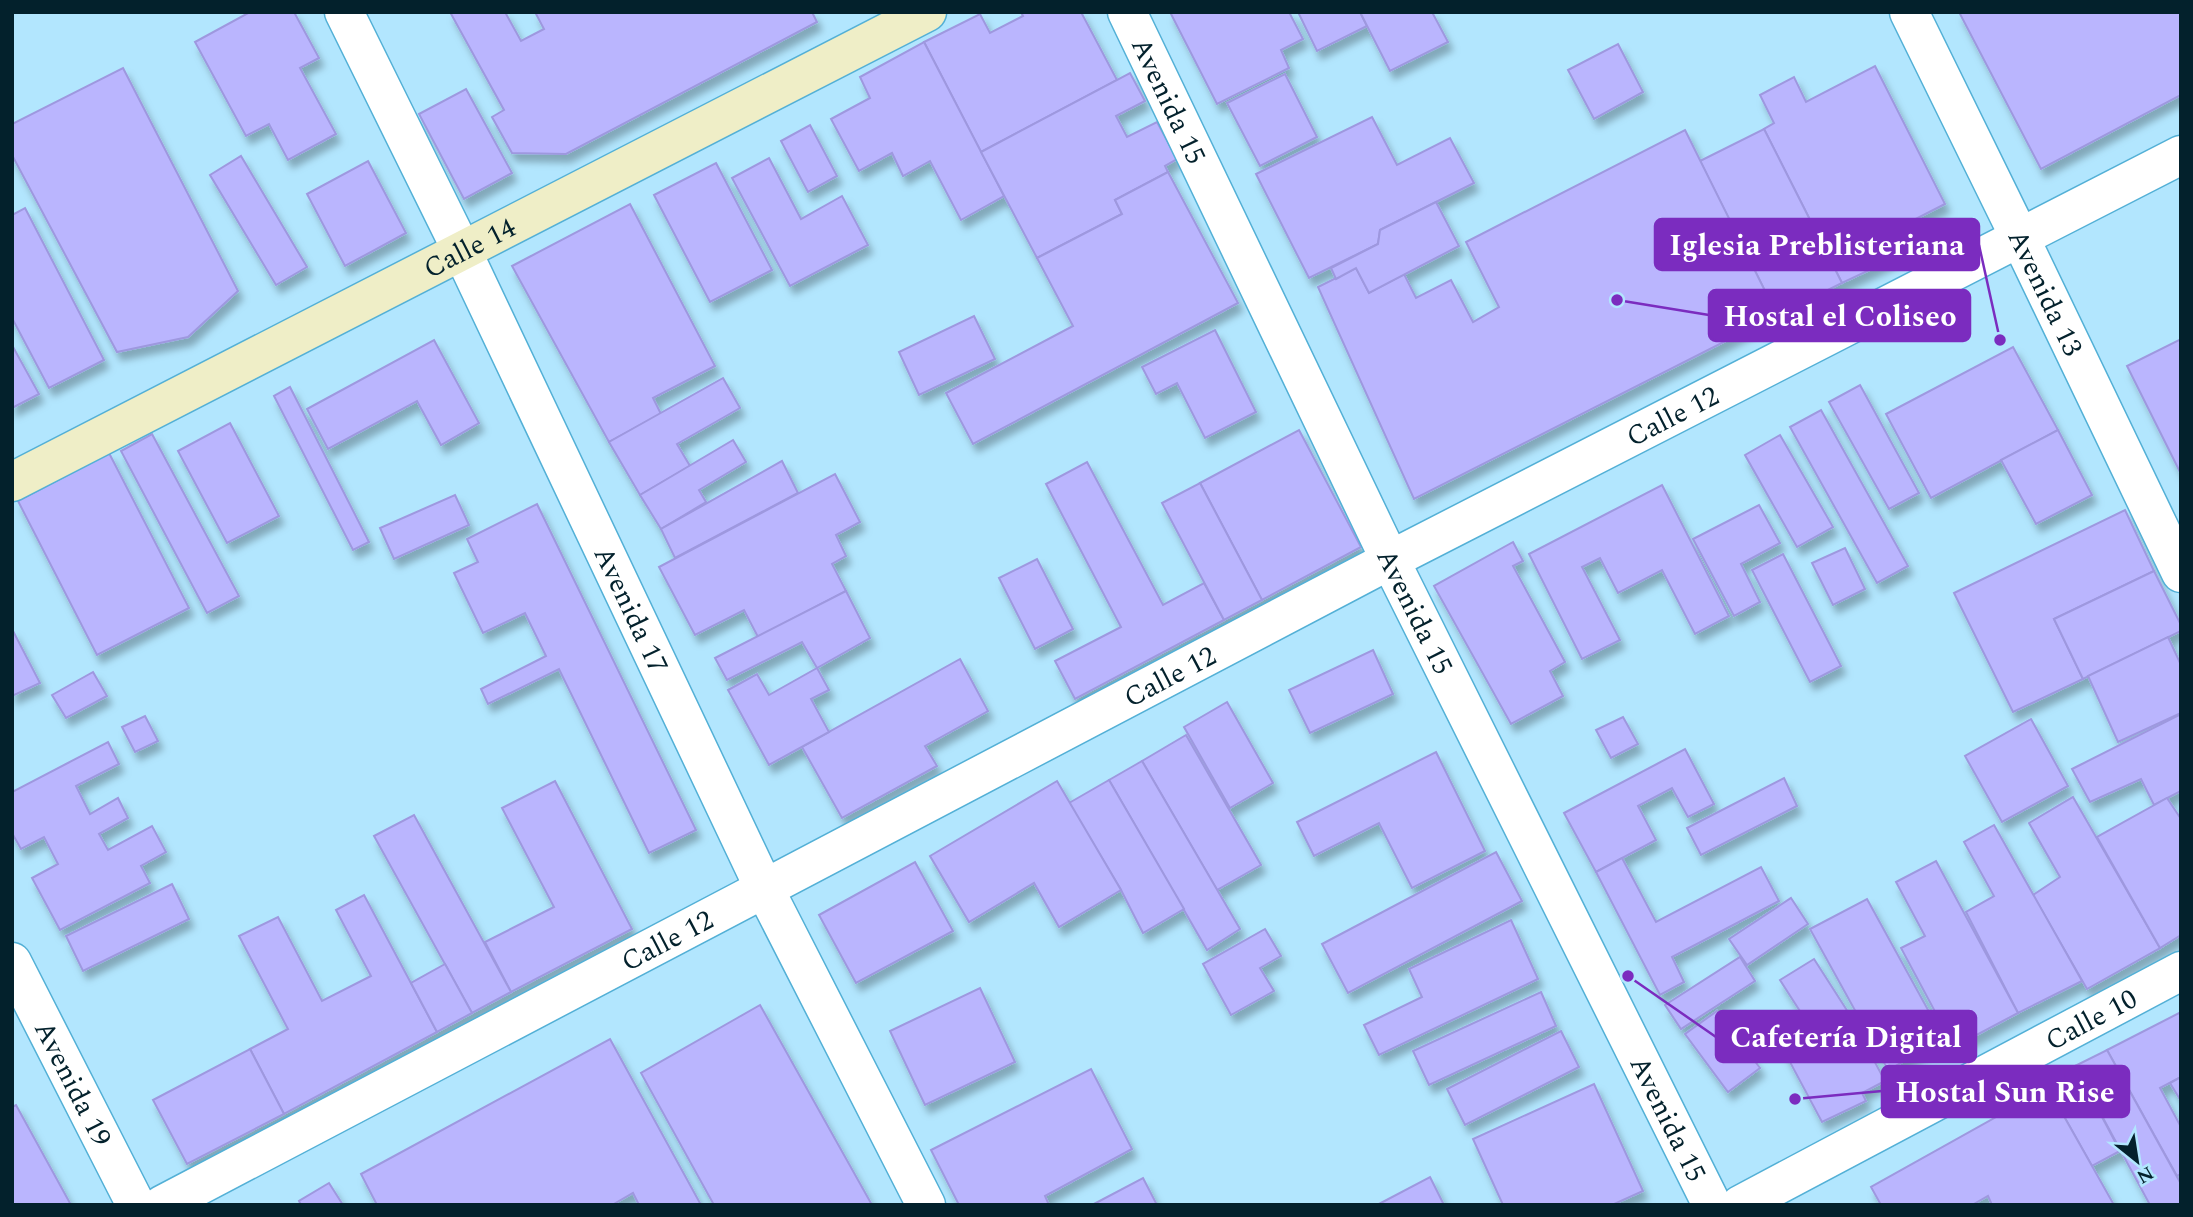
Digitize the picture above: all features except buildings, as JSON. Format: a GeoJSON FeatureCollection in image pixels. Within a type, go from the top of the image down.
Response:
{"type":"FeatureCollection","features":[{"type":"Feature","properties":{"kind":"street","name":"Avenida 17"},"geometry":{"type":"LineString","coordinates":[[344,12],[462,251],[764,888],[926,1205]]}},
{"type":"Feature","properties":{"kind":"street","name":"Calle 14"},"geometry":{"type":"LineString","coordinates":[[12,481],[927,12]]}},
{"type":"Feature","properties":{"kind":"street","name":"Avenida 15"},"geometry":{"type":"LineString","coordinates":[[1127,12],[1390,560],[1712,1205]]}},
{"type":"Feature","properties":{"kind":"street","name":"Avenida 13"},"geometry":{"type":"LineString","coordinates":[[1909,12],[2181,573]]}},
{"type":"Feature","properties":{"kind":"street","name":"Calle 12"},"geometry":{"type":"LineString","coordinates":[[162,1205],[1390,560],[2181,155]]}},
{"type":"Feature","properties":{"kind":"street","name":"Avenida 19"},"geometry":{"type":"LineString","coordinates":[[12,962],[136,1205]]}},
{"type":"Feature","properties":{"kind":"street","name":"Calle 10"},"geometry":{"type":"LineString","coordinates":[[1740,1205],[2181,971]]}},
{"type":"Feature","properties":{"kind":"place","name":"Hostal el Coliseo"},"geometry":{"type":"Point","coordinates":[1617,300]}},
{"type":"Feature","properties":{"kind":"place","name":"Iglesia Preblisteriana"},"geometry":{"type":"Point","coordinates":[2000,340]}},
{"type":"Feature","properties":{"kind":"place","name":"Cafetería Digital"},"geometry":{"type":"Point","coordinates":[1628,976]}},
{"type":"Feature","properties":{"kind":"place","name":"Hostal Sun Rise"},"geometry":{"type":"Point","coordinates":[1795,1099]}}]}
